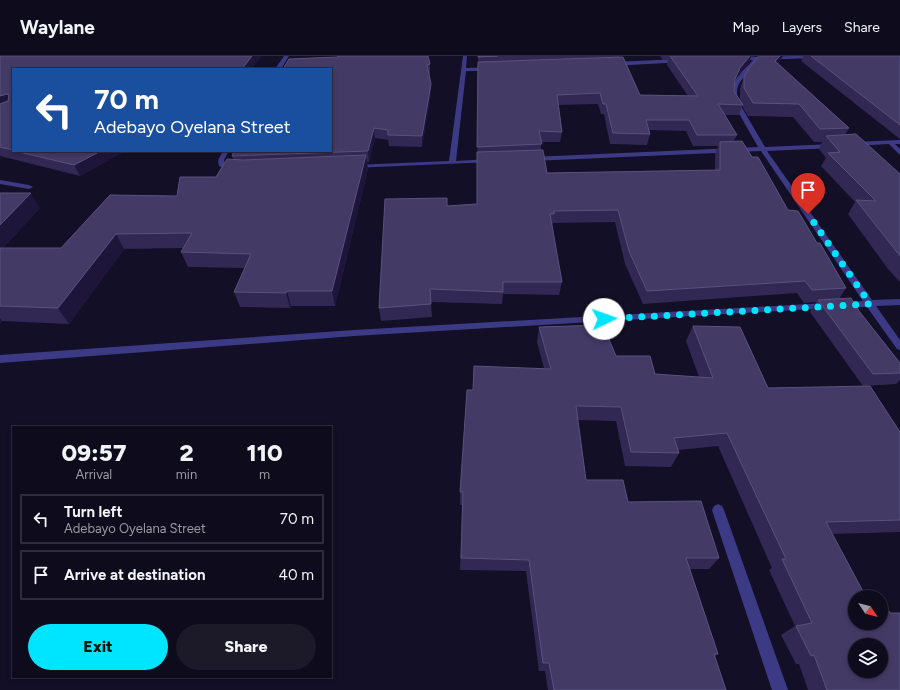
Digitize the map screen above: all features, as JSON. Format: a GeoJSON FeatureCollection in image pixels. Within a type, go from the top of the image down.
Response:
{"type":"FeatureCollection","features":[{"type":"Feature","properties":{"kind":"street"},"geometry":{"type":"LineString","coordinates":[[279,68],[287,56]]}},
{"type":"Feature","properties":{"kind":"street"},"geometry":{"type":"LineString","coordinates":[[452,163],[465,56]]}},
{"type":"Feature","properties":{"kind":"street"},"geometry":{"type":"LineString","coordinates":[[734,59],[758,57],[845,56]]}},
{"type":"Feature","properties":{"kind":"street"},"geometry":{"type":"LineString","coordinates":[[758,57],[736,83],[733,95],[763,150],[900,347]]}},
{"type":"Feature","properties":{"kind":"street"},"geometry":{"type":"LineString","coordinates":[[606,64],[686,61]]}},
{"type":"Feature","properties":{"kind":"street"},"geometry":{"type":"LineString","coordinates":[[463,70],[495,69]]}},
{"type":"Feature","properties":{"kind":"street"},"geometry":{"type":"LineString","coordinates":[[890,142],[900,153]]}},
{"type":"Feature","properties":{"kind":"street"},"geometry":{"type":"LineString","coordinates":[[850,145],[900,142]]}},
{"type":"Feature","properties":{"kind":"street"},"geometry":{"type":"LineString","coordinates":[[524,160],[763,150],[842,145]]}},
{"type":"Feature","properties":{"kind":"street"},"geometry":{"type":"LineString","coordinates":[[225,152],[221,160],[222,166],[239,171]]}},
{"type":"Feature","properties":{"kind":"street"},"geometry":{"type":"LineString","coordinates":[[350,167],[500,161]]}},
{"type":"Feature","properties":{"kind":"street"},"geometry":{"type":"LineString","coordinates":[[0,182],[28,187]]}},
{"type":"Feature","properties":{"kind":"street"},"geometry":{"type":"LineString","coordinates":[[0,359],[354,333],[900,302]]}},
{"type":"Feature","properties":{"kind":"street"},"geometry":{"type":"LineString","coordinates":[[718,510],[780,690]]}},
{"type":"Feature","properties":{"kind":"building"},"geometry":{"type":"Polygon","coordinates":[[[0,56],[252,56],[243,68],[12,68],[12,150],[0,147],[0,104],[8,101],[9,95],[7,94],[0,96],[0,56]]]}},
{"type":"Feature","properties":{"kind":"building"},"geometry":{"type":"Polygon","coordinates":[[[428,56],[430,64],[427,65],[431,84],[422,136],[388,135],[388,130],[374,128],[368,151],[232,156],[234,152],[332,152],[332,68],[284,68],[289,59],[428,56]]]}},
{"type":"Feature","properties":{"kind":"building"},"geometry":{"type":"Polygon","coordinates":[[[670,56],[750,56],[740,68],[735,79],[734,91],[743,105],[718,104],[737,135],[697,135],[689,120],[646,120],[650,134],[613,133],[606,104],[603,104],[600,93],[557,95],[562,132],[539,131],[542,144],[477,147],[478,62],[623,57],[640,95],[698,96],[670,56]]]}},
{"type":"Feature","properties":{"kind":"building"},"geometry":{"type":"Polygon","coordinates":[[[759,56],[780,56],[775,61],[849,128],[820,129],[799,104],[753,103],[744,88],[744,77],[759,56]]]}},
{"type":"Feature","properties":{"kind":"building"},"geometry":{"type":"Polygon","coordinates":[[[811,56],[900,56],[900,125],[811,56]]]}},
{"type":"Feature","properties":{"kind":"building"},"geometry":{"type":"Polygon","coordinates":[[[856,134],[900,174],[900,256],[856,200],[876,201],[828,153],[840,152],[826,136],[856,134]]]}},
{"type":"Feature","properties":{"kind":"building"},"geometry":{"type":"Polygon","coordinates":[[[742,141],[752,157],[758,157],[788,210],[798,211],[817,243],[820,243],[846,288],[812,290],[805,281],[647,291],[629,251],[618,210],[554,211],[554,214],[550,214],[562,282],[503,282],[503,292],[430,289],[431,304],[379,308],[385,199],[447,198],[447,206],[477,204],[477,152],[543,150],[547,173],[720,170],[720,142],[742,141]]]}},
{"type":"Feature","properties":{"kind":"building"},"geometry":{"type":"Polygon","coordinates":[[[19,152],[99,152],[74,165],[19,152]]]}},
{"type":"Feature","properties":{"kind":"building"},"geometry":{"type":"Polygon","coordinates":[[[366,155],[332,291],[287,291],[286,293],[234,292],[251,254],[181,252],[192,233],[116,234],[58,308],[0,306],[0,248],[61,248],[110,195],[177,196],[180,177],[216,177],[227,159],[243,160],[366,155]]]}},
{"type":"Feature","properties":{"kind":"building"},"geometry":{"type":"Polygon","coordinates":[[[0,193],[31,193],[0,225],[0,193]]]}},
{"type":"Feature","properties":{"kind":"building"},"geometry":{"type":"Polygon","coordinates":[[[851,298],[859,311],[900,363],[900,373],[873,374],[818,300],[851,298]]]}},
{"type":"Feature","properties":{"kind":"building"},"geometry":{"type":"Polygon","coordinates":[[[603,325],[616,356],[650,356],[655,374],[713,378],[693,326],[740,327],[768,388],[870,386],[900,432],[900,520],[826,522],[862,590],[848,590],[848,630],[888,630],[888,611],[890,613],[900,613],[900,690],[827,690],[814,655],[811,656],[796,626],[812,623],[782,559],[786,559],[727,433],[674,438],[679,453],[631,452],[621,407],[576,406],[586,480],[623,480],[628,502],[701,501],[719,558],[686,558],[718,654],[714,654],[726,690],[554,690],[549,663],[543,663],[529,560],[461,558],[463,492],[460,492],[467,390],[473,390],[474,366],[551,369],[539,327],[603,325]]]}},
{"type":"Feature","properties":{"kind":"route"},"geometry":{"type":"LineString","coordinates":[[604,319],[870,304],[808,214]]}}]}
